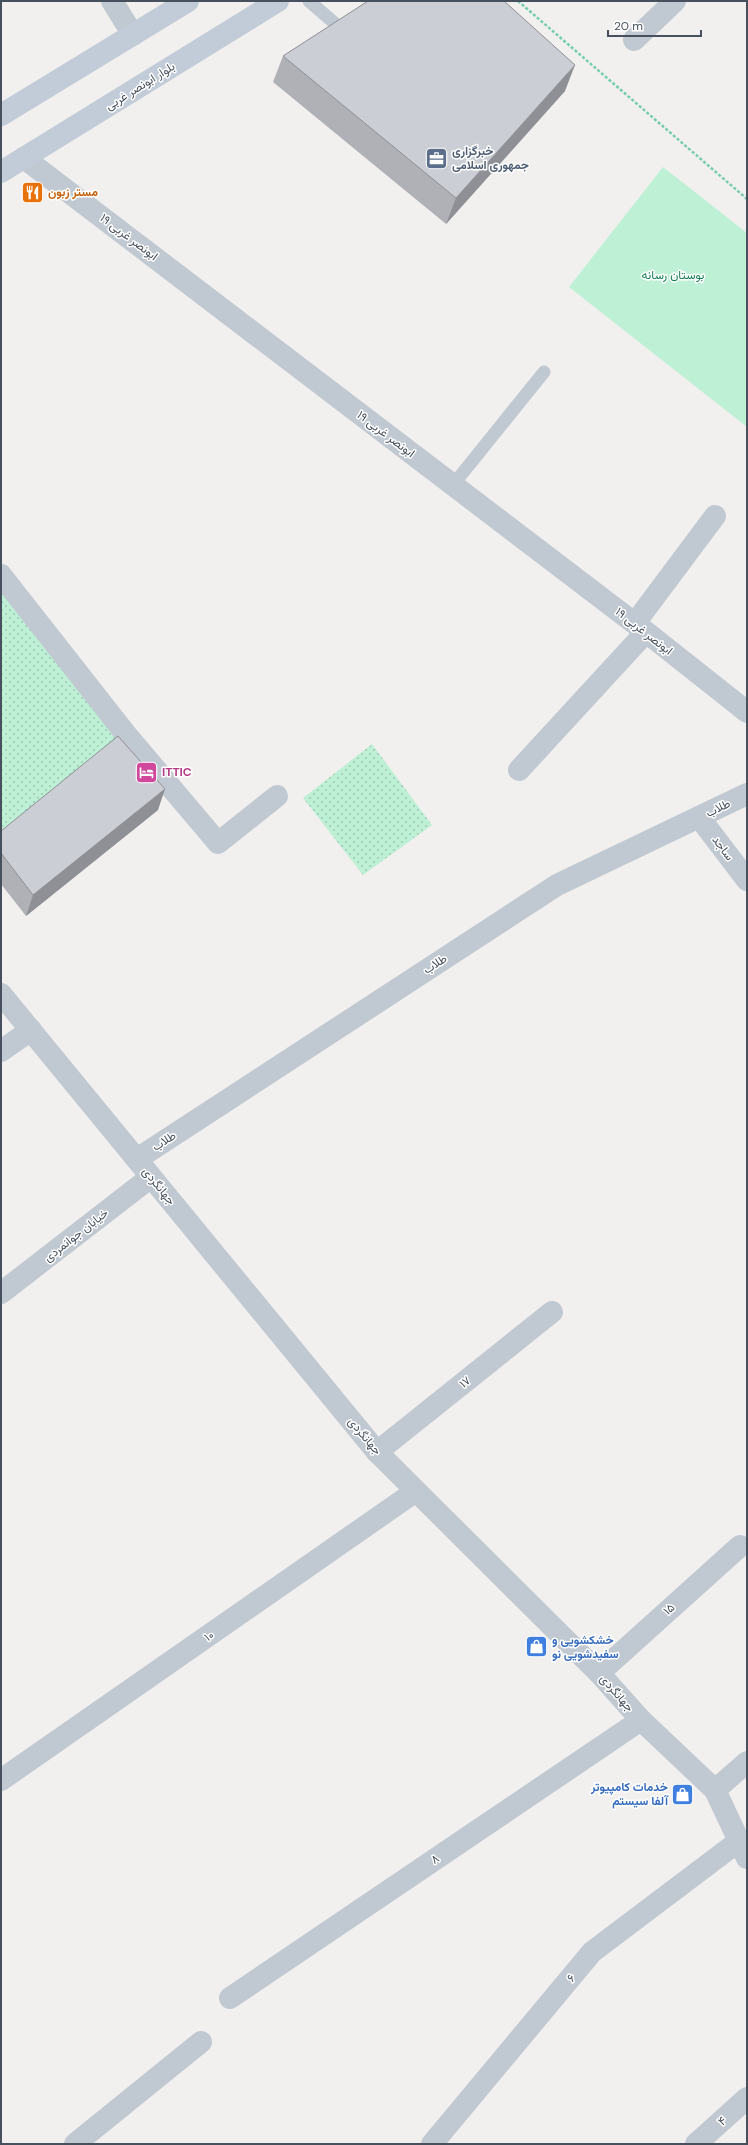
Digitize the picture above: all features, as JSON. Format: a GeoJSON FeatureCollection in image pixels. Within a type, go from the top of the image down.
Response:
{"type":"FeatureCollection","features":[{"type":"Feature","properties":{"kind":"main road"},"geometry":{"type":"LineString","coordinates":[[1,115],[188,1]]}},
{"type":"Feature","properties":{"kind":"main road","name":"بلوار ابونصر غربی"},"geometry":{"type":"LineString","coordinates":[[1,172],[278,1]]}},
{"type":"Feature","properties":{"kind":"street"},"geometry":{"type":"LineString","coordinates":[[112,1],[133,35]]}},
{"type":"Feature","properties":{"kind":"street"},"geometry":{"type":"LineString","coordinates":[[634,40],[675,1]]}},
{"type":"Feature","properties":{"kind":"street","name":"ابونصر غربی ۱۹"},"geometry":{"type":"LineString","coordinates":[[24,158],[640,628],[747,712]]}},
{"type":"Feature","properties":{"kind":"street"},"geometry":{"type":"LineString","coordinates":[[519,770],[640,628],[715,516]]}},
{"type":"Feature","properties":{"kind":"street"},"geometry":{"type":"LineString","coordinates":[[1,575],[124,733],[218,843],[277,796]]}},
{"type":"Feature","properties":{"kind":"street","name":"طلاب"},"geometry":{"type":"LineString","coordinates":[[137,1159],[557,885],[747,794]]}},
{"type":"Feature","properties":{"kind":"street","name":"ساجد"},"geometry":{"type":"LineString","coordinates":[[699,817],[747,880]]}},
{"type":"Feature","properties":{"kind":"street","name":"جهانگردی"},"geometry":{"type":"LineString","coordinates":[[1,994],[377,1452],[599,1673],[641,1720],[715,1790],[743,1850]]}},
{"type":"Feature","properties":{"kind":"street"},"geometry":{"type":"LineString","coordinates":[[1,1051],[31,1030]]}},
{"type":"Feature","properties":{"kind":"street","name":"خیابان جوانمردی"},"geometry":{"type":"LineString","coordinates":[[1,1293],[151,1177]]}},
{"type":"Feature","properties":{"kind":"street","name":"۱۷"},"geometry":{"type":"LineString","coordinates":[[377,1452],[552,1312]]}},
{"type":"Feature","properties":{"kind":"street","name":"۱۰"},"geometry":{"type":"LineString","coordinates":[[1,1780],[416,1491]]}},
{"type":"Feature","properties":{"kind":"street","name":"۱۵"},"geometry":{"type":"LineString","coordinates":[[599,1673],[740,1546]]}},
{"type":"Feature","properties":{"kind":"street","name":"۸"},"geometry":{"type":"LineString","coordinates":[[230,1998],[641,1720]]}},
{"type":"Feature","properties":{"kind":"street"},"geometry":{"type":"LineString","coordinates":[[715,1790],[747,1762]]}},
{"type":"Feature","properties":{"kind":"street","name":"۶"},"geometry":{"type":"LineString","coordinates":[[432,2144],[592,1952],[743,1850]]}},
{"type":"Feature","properties":{"kind":"street"},"geometry":{"type":"LineString","coordinates":[[75,2144],[201,2042]]}},
{"type":"Feature","properties":{"kind":"street","name":"۴"},"geometry":{"type":"LineString","coordinates":[[696,2144],[747,2098]]}},
{"type":"Feature","properties":{"kind":"lane"},"geometry":{"type":"LineString","coordinates":[[309,1],[347,34],[355,47]]}},
{"type":"Feature","properties":{"kind":"lane"},"geometry":{"type":"LineString","coordinates":[[453,485],[544,372]]}},
{"type":"Feature","properties":{"kind":"path"},"geometry":{"type":"LineString","coordinates":[[518,1],[747,199]]}},
{"type":"Feature","properties":{"kind":"green space","name":"بوستان رسانه"},"geometry":{"type":"Polygon","coordinates":[[[663,167],[747,233],[747,427],[569,287],[663,167]]]}},
{"type":"Feature","properties":{"kind":"green space"},"geometry":{"type":"Polygon","coordinates":[[[1,575],[125,733],[1,831],[1,575]]]}},
{"type":"Feature","properties":{"kind":"green space"},"geometry":{"type":"Polygon","coordinates":[[[372,744],[432,825],[363,875],[303,798],[372,744]]]}},
{"type":"Feature","properties":{"kind":"building","name":"خبرگزاری جمهوری اسلامی"},"geometry":{"type":"Polygon","coordinates":[[[368,1],[504,1],[575,65],[456,198],[283,56],[368,1]]]}},
{"type":"Feature","properties":{"kind":"building"},"geometry":{"type":"Polygon","coordinates":[[[118,736],[165,789],[33,895],[1,853],[1,831],[118,736]]]}},
{"type":"Feature","properties":{"kind":"place","name":"خبرگزاری جمهوری اسلامی"},"geometry":{"type":"Point","coordinates":[436,158]}},
{"type":"Feature","properties":{"kind":"place","name":"مستر زبون"},"geometry":{"type":"Point","coordinates":[33,192]}},
{"type":"Feature","properties":{"kind":"place","name":"ITTIC"},"geometry":{"type":"Point","coordinates":[146,772]}},
{"type":"Feature","properties":{"kind":"place","name":"خشکشویی و سفیدشویی نو"},"geometry":{"type":"Point","coordinates":[536,1647]}},
{"type":"Feature","properties":{"kind":"place","name":"خدمات کامپیوتر آلفا سیستم"},"geometry":{"type":"Point","coordinates":[683,1794]}}]}
